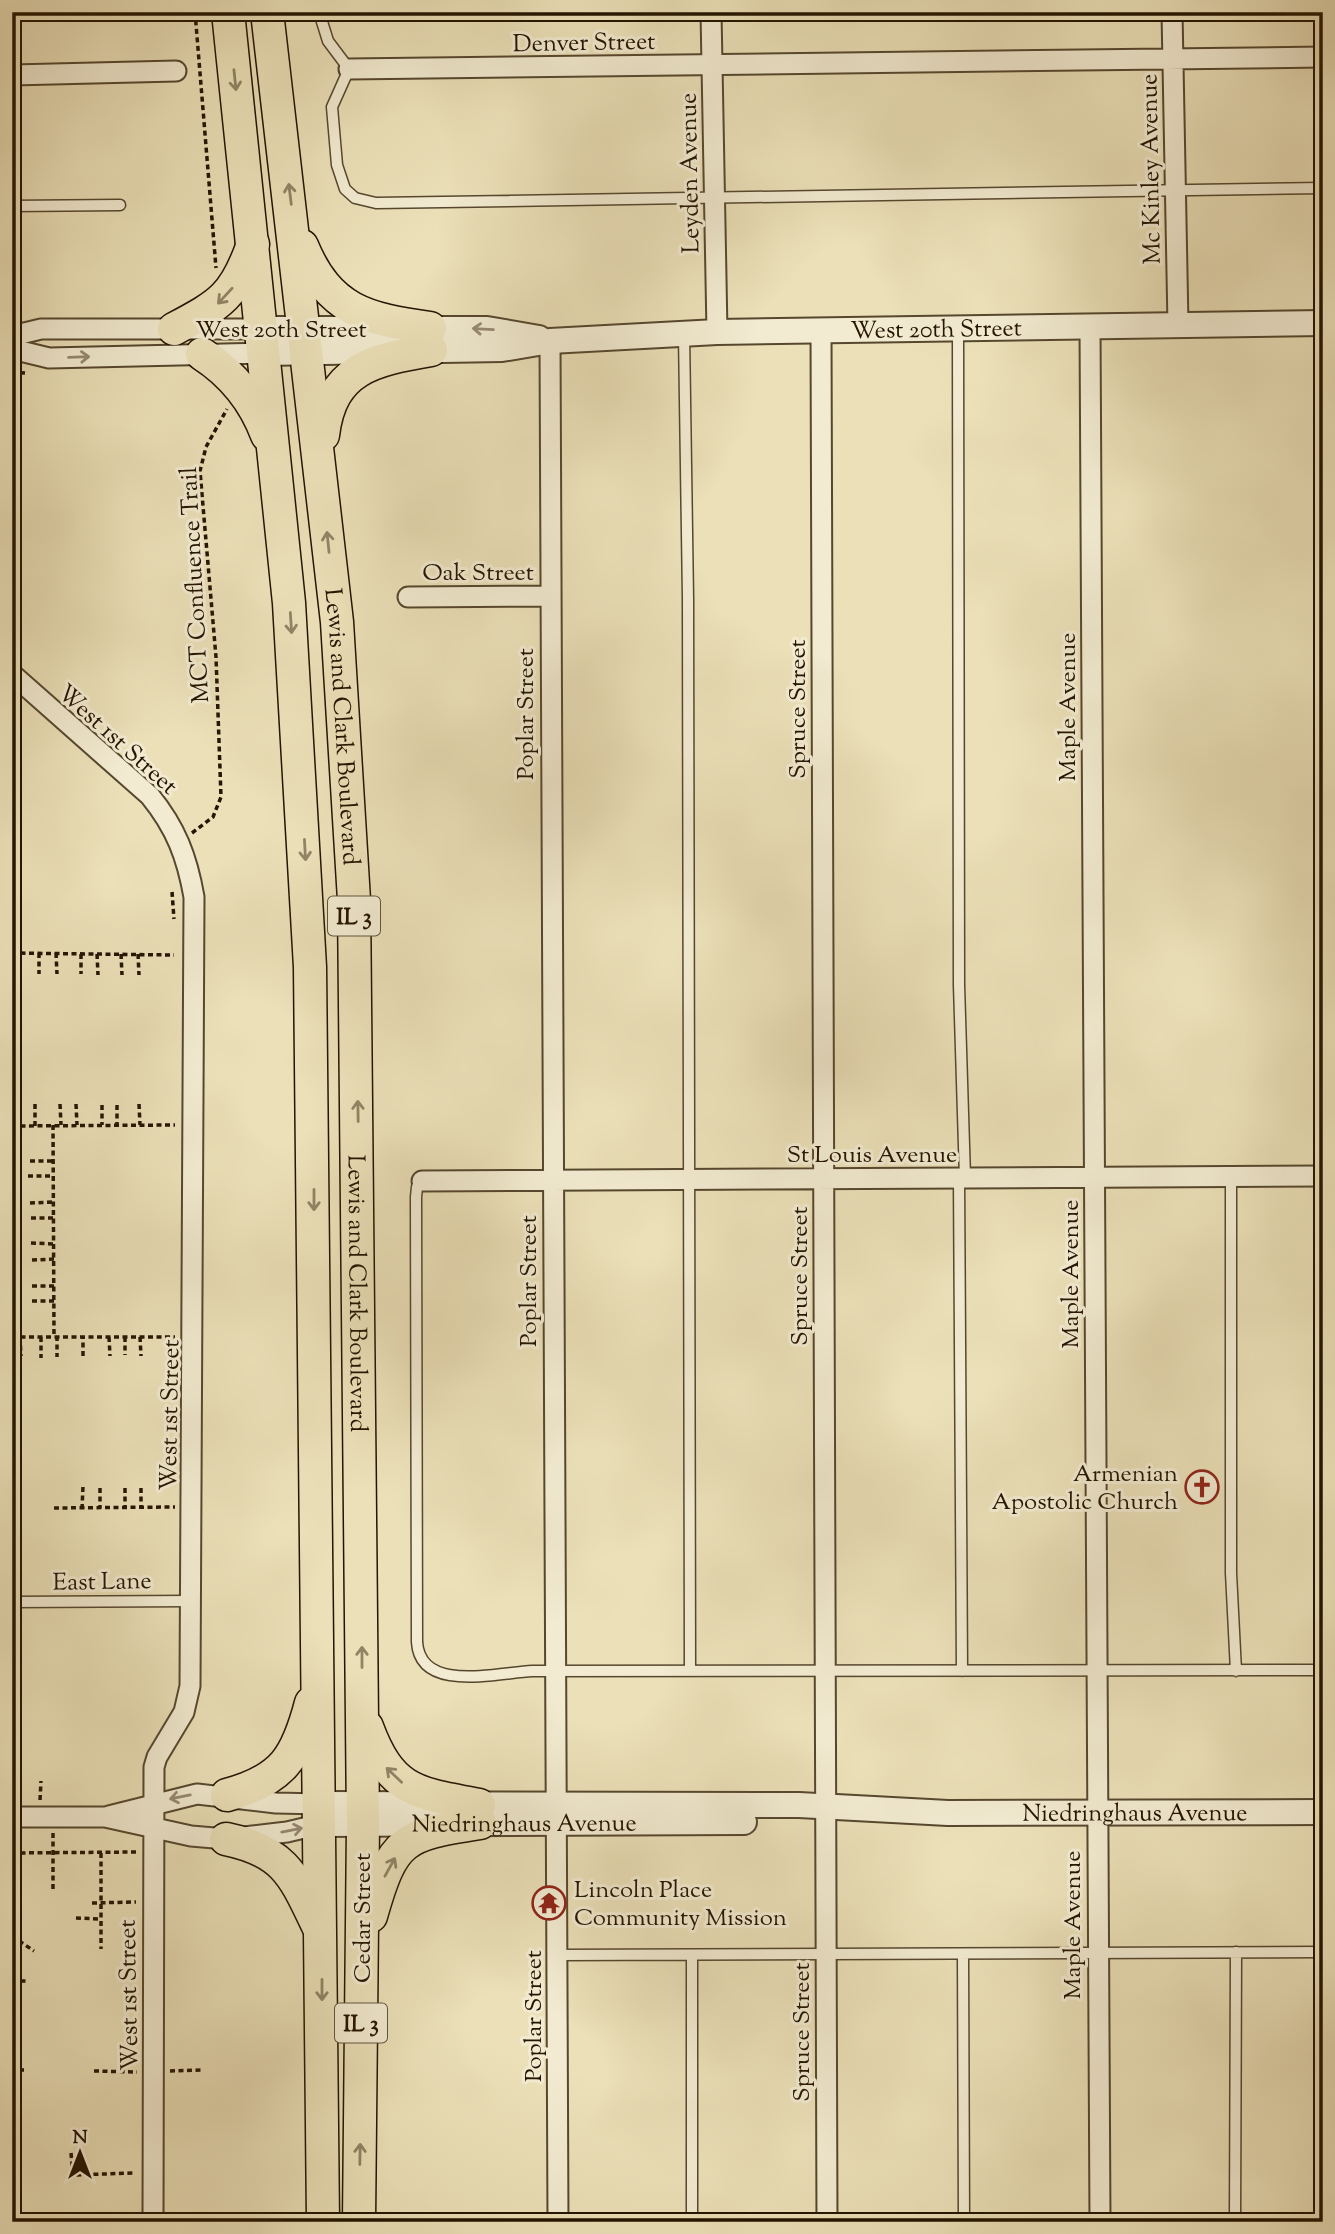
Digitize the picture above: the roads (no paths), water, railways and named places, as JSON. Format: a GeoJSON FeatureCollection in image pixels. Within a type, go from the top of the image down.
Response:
{"type":"FeatureCollection","features":[{"type":"Feature","properties":{"kind":"highway","name":"Lewis and Clark Boulevard"},"geometry":{"type":"LineString","coordinates":[[228,12],[276,462],[302,785],[310,967],[321,1814]]}},
{"type":"Feature","properties":{"kind":"highway","name":"Lewis and Clark Boulevard"},"geometry":{"type":"LineString","coordinates":[[267,12],[320,457],[345,727],[354,900],[363,1814]]}},
{"type":"Feature","properties":{"kind":"highway"},"geometry":{"type":"LineString","coordinates":[[294,229],[309,262],[340,303],[358,314],[430,339]]}},
{"type":"Feature","properties":{"kind":"highway"},"geometry":{"type":"LineString","coordinates":[[174,329],[221,303],[243,272],[253,243]]}},
{"type":"Feature","properties":{"kind":"highway"},"geometry":{"type":"LineString","coordinates":[[320,457],[324,424],[342,383],[359,367],[430,339]]}},
{"type":"Feature","properties":{"kind":"highway"},"geometry":{"type":"LineString","coordinates":[[202,354],[229,371],[237,382],[263,425],[276,462]]}},
{"type":"Feature","properties":{"kind":"highway"},"geometry":{"type":"LineString","coordinates":[[227,1795],[264,1782],[292,1757],[303,1735],[319,1671]]}},
{"type":"Feature","properties":{"kind":"highway"},"geometry":{"type":"LineString","coordinates":[[362,1715],[376,1754],[401,1783],[480,1814]]}},
{"type":"Feature","properties":{"kind":"highway","name":"Cedar Street"},"geometry":{"type":"LineString","coordinates":[[321,1814],[323,2222]]}},
{"type":"Feature","properties":{"kind":"highway","name":"Cedar Street"},"geometry":{"type":"LineString","coordinates":[[359,2222],[363,1814]]}},
{"type":"Feature","properties":{"kind":"highway"},"geometry":{"type":"LineString","coordinates":[[362,1955],[381,1883],[399,1849],[410,1839],[427,1831],[480,1814]]}},
{"type":"Feature","properties":{"kind":"highway"},"geometry":{"type":"LineString","coordinates":[[226,1839],[255,1845],[280,1861],[299,1885],[322,1934]]}},
{"type":"Feature","properties":{"kind":"street","name":"Leyden Avenue"},"geometry":{"type":"LineString","coordinates":[[711,12],[717,332]]}},
{"type":"Feature","properties":{"kind":"street","name":"Mc Kinley Avenue"},"geometry":{"type":"LineString","coordinates":[[1172,12],[1178,325]]}},
{"type":"Feature","properties":{"kind":"street","name":"Denver Street"},"geometry":{"type":"LineString","coordinates":[[349,69],[1323,57]]}},
{"type":"Feature","properties":{"kind":"street"},"geometry":{"type":"LineString","coordinates":[[12,75],[176,71]]}},
{"type":"Feature","properties":{"kind":"street","name":"West 20th Street"},"geometry":{"type":"LineString","coordinates":[[12,336],[41,329],[174,329],[264,341],[430,339],[487,329],[550,341],[717,332],[1323,323]]}},
{"type":"Feature","properties":{"kind":"street","name":"Maple Avenue"},"geometry":{"type":"LineString","coordinates":[[1090,327],[1095,1670],[1101,2222]]}},
{"type":"Feature","properties":{"kind":"street","name":"Spruce Street"},"geometry":{"type":"LineString","coordinates":[[821,330],[827,2222]]}},
{"type":"Feature","properties":{"kind":"street","name":"West 20th Street"},"geometry":{"type":"LineString","coordinates":[[12,349],[48,358],[202,354],[264,341]]}},
{"type":"Feature","properties":{"kind":"street","name":"Poplar Street"},"geometry":{"type":"LineString","coordinates":[[550,341],[558,2222]]}},
{"type":"Feature","properties":{"kind":"street","name":"Oak Street"},"geometry":{"type":"LineString","coordinates":[[408,597],[549,596]]}},
{"type":"Feature","properties":{"kind":"street","name":"West 1st Street"},"geometry":{"type":"LineString","coordinates":[[12,674],[150,796],[180,839],[194,897],[190,1686],[184,1712],[157,1756],[152,1804],[153,2222]]}},
{"type":"Feature","properties":{"kind":"street","name":"St Louis Avenue"},"geometry":{"type":"LineString","coordinates":[[422,1181],[1323,1176]]}},
{"type":"Feature","properties":{"kind":"street","name":"Niedringhaus Avenue"},"geometry":{"type":"LineString","coordinates":[[105,1817],[197,1794],[227,1795],[321,1814],[1323,1812]]}},
{"type":"Feature","properties":{"kind":"street","name":"Niedringhaus Avenue"},"geometry":{"type":"LineString","coordinates":[[12,1817],[105,1817],[191,1836],[226,1839],[286,1832],[321,1814]]}},
{"type":"Feature","properties":{"kind":"lane"},"geometry":{"type":"LineString","coordinates":[[319,12],[328,41],[349,69],[332,107],[337,165],[345,189],[355,198],[376,203],[1323,188]]}},
{"type":"Feature","properties":{"kind":"lane"},"geometry":{"type":"LineString","coordinates":[[12,206],[120,205]]}},
{"type":"Feature","properties":{"kind":"lane"},"geometry":{"type":"LineString","coordinates":[[958,328],[962,1671]]}},
{"type":"Feature","properties":{"kind":"lane"},"geometry":{"type":"LineString","coordinates":[[684,334],[688,599],[690,1671]]}},
{"type":"Feature","properties":{"kind":"lane"},"geometry":{"type":"LineString","coordinates":[[1231,1177],[1231,1573],[1236,1671]]}},
{"type":"Feature","properties":{"kind":"lane"},"geometry":{"type":"LineString","coordinates":[[422,1181],[417,1187],[416,1197],[418,1656],[429,1670],[447,1676],[555,1671],[1323,1670]]}},
{"type":"Feature","properties":{"kind":"lane","name":"East Lane"},"geometry":{"type":"LineString","coordinates":[[12,1602],[191,1601]]}},
{"type":"Feature","properties":{"kind":"lane"},"geometry":{"type":"LineString","coordinates":[[1236,1952],[1236,2222]]}},
{"type":"Feature","properties":{"kind":"lane"},"geometry":{"type":"LineString","coordinates":[[557,1955],[1323,1952]]}},
{"type":"Feature","properties":{"kind":"lane"},"geometry":{"type":"LineString","coordinates":[[963,1954],[964,2222]]}},
{"type":"Feature","properties":{"kind":"lane"},"geometry":{"type":"LineString","coordinates":[[692,1955],[692,2222]]}},
{"type":"Feature","properties":{"kind":"place","name":"Armenian Apostolic Church"},"geometry":{"type":"Point","coordinates":[1202,1487]}},
{"type":"Feature","properties":{"kind":"place","name":"Lincoln Place Community Mission"},"geometry":{"type":"Point","coordinates":[549,1903]}}]}
